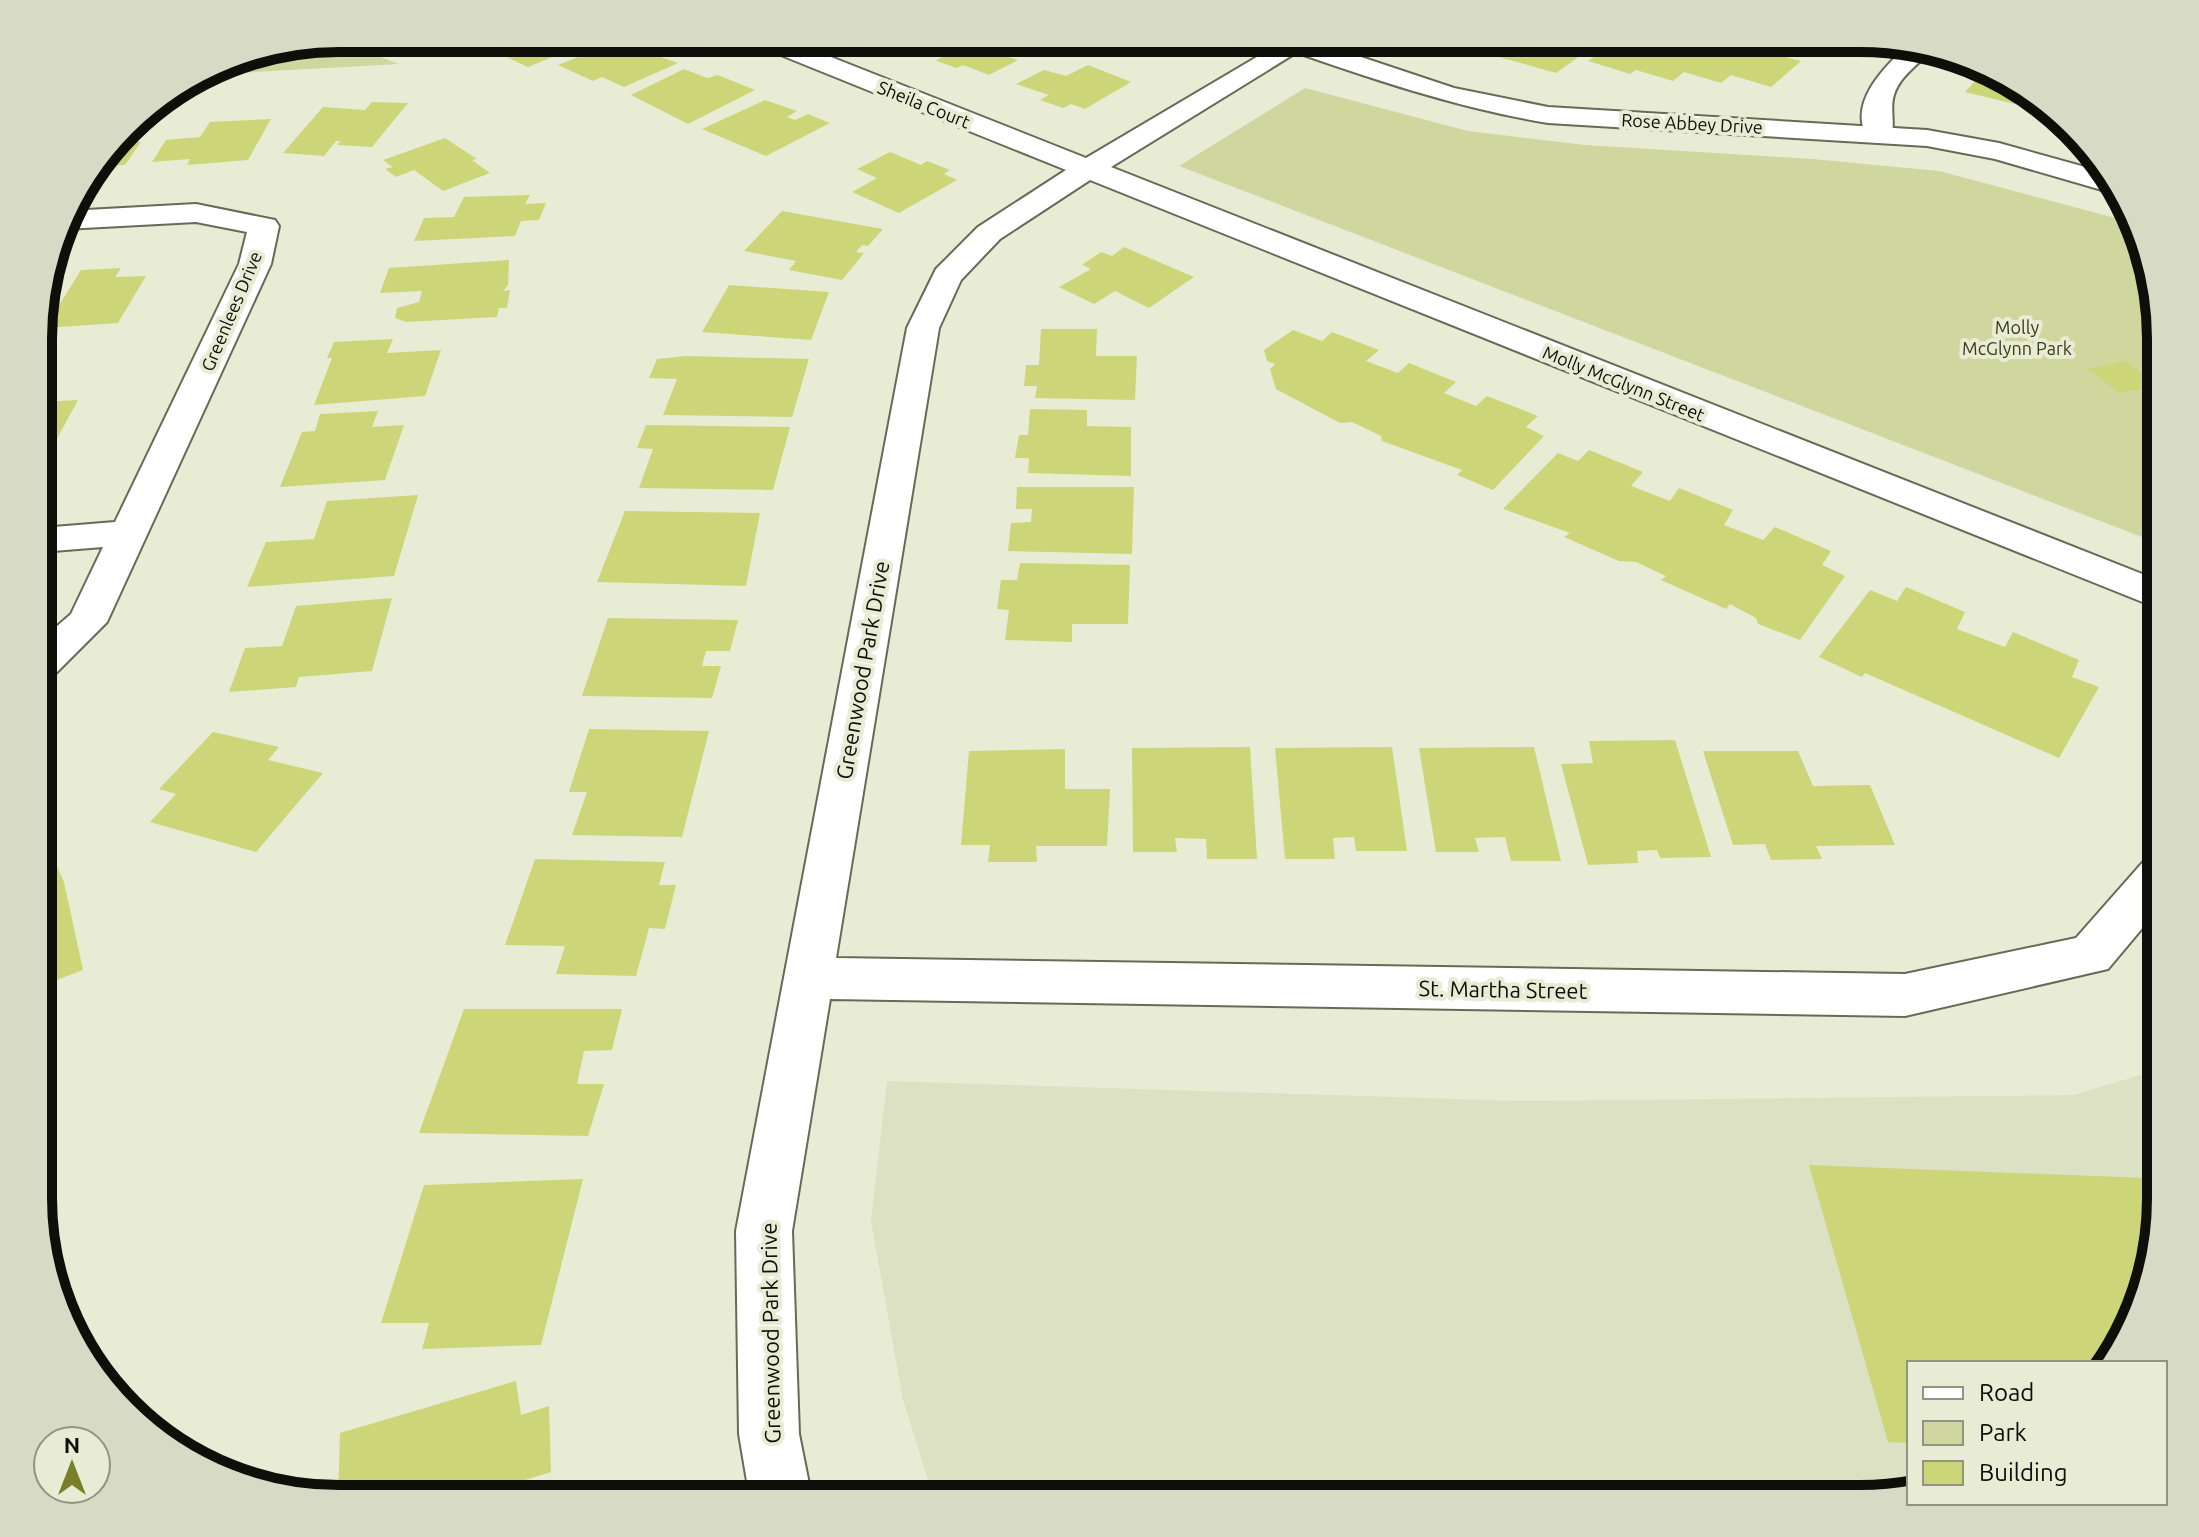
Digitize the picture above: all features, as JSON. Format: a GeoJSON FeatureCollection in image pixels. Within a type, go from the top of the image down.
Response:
{"type":"FeatureCollection","features":[{"type":"Feature","properties":{"kind":"street","name":"Sheila Court"},"geometry":{"type":"LineString","coordinates":[[795,52],[1087,169]]}},
{"type":"Feature","properties":{"kind":"street","name":"Greenwood Park Drive"},"geometry":{"type":"LineString","coordinates":[[778,1485],[769,1434],[764,1231],[806,978],[923,328],[947,276],[989,233],[1277,52]]}},
{"type":"Feature","properties":{"kind":"street","name":"Rose Abbey Drive"},"geometry":{"type":"LineString","coordinates":[[1329,52],[1493,106],[1548,115],[1879,134],[1999,151],[2100,180]]}},
{"type":"Feature","properties":{"kind":"street"},"geometry":{"type":"LineString","coordinates":[[1879,134],[1875,106],[1882,84],[1911,57]]}},
{"type":"Feature","properties":{"kind":"street","name":"Molly McGlynn Street"},"geometry":{"type":"LineString","coordinates":[[1087,169],[2147,591]]}},
{"type":"Feature","properties":{"kind":"street","name":"Greenlees Drive"},"geometry":{"type":"LineString","coordinates":[[52,653],[87,622],[255,264],[264,226],[196,213],[79,219]]}},
{"type":"Feature","properties":{"kind":"street"},"geometry":{"type":"LineString","coordinates":[[52,539],[130,533]]}},
{"type":"Feature","properties":{"kind":"street","name":"St. Martha Street"},"geometry":{"type":"LineString","coordinates":[[806,978],[1905,995],[2091,955],[2147,890]]}},
{"type":"Feature","properties":{"kind":"shaded area"},"geometry":{"type":"Polygon","coordinates":[[[2147,1073],[2145,1236],[2125,1308],[2097,1361],[1907,1361],[1907,1481],[1860,1485],[930,1485],[903,1400],[871,1221],[887,1081],[1520,1101],[2074,1095],[2147,1073]]]}},
{"type":"Feature","properties":{"kind":"green space"},"geometry":{"type":"Polygon","coordinates":[[[368,52],[399,64],[230,73],[301,54],[368,52]]]}},
{"type":"Feature","properties":{"kind":"green space","name":"Molly McGlynn Park"},"geometry":{"type":"Polygon","coordinates":[[[1305,88],[1468,131],[1585,145],[1813,159],[1939,171],[2120,219],[2132,246],[2145,301],[2147,539],[1179,166],[1305,88]]]}},
{"type":"Feature","properties":{"kind":"building"},"geometry":{"type":"Polygon","coordinates":[[[495,52],[564,52],[528,67],[495,52]]]}},
{"type":"Feature","properties":{"kind":"building"},"geometry":{"type":"Polygon","coordinates":[[[590,52],[646,52],[678,63],[624,87],[602,77],[593,81],[558,65],[590,52]]]}},
{"type":"Feature","properties":{"kind":"building"},"geometry":{"type":"Polygon","coordinates":[[[931,52],[1007,52],[1002,55],[1018,60],[989,75],[963,65],[957,68],[936,61],[943,56],[931,52]]]}},
{"type":"Feature","properties":{"kind":"building"},"geometry":{"type":"Polygon","coordinates":[[[1481,52],[1585,52],[1556,73],[1481,52]]]}},
{"type":"Feature","properties":{"kind":"building"},"geometry":{"type":"Polygon","coordinates":[[[1601,52],[1731,52],[1747,57],[1753,52],[1768,52],[1801,61],[1771,87],[1731,75],[1721,83],[1684,72],[1673,81],[1636,70],[1630,74],[1588,61],[1601,52]]]}},
{"type":"Feature","properties":{"kind":"building"},"geometry":{"type":"Polygon","coordinates":[[[1088,65],[1131,82],[1085,109],[1071,104],[1063,108],[1040,100],[1049,95],[1016,84],[1044,70],[1066,76],[1088,65]]]}},
{"type":"Feature","properties":{"kind":"building"},"geometry":{"type":"Polygon","coordinates":[[[684,69],[707,78],[718,75],[755,90],[688,124],[631,95],[684,69]]]}},
{"type":"Feature","properties":{"kind":"building"},"geometry":{"type":"Polygon","coordinates":[[[1978,78],[2031,108],[1965,92],[1978,78]]]}},
{"type":"Feature","properties":{"kind":"building"},"geometry":{"type":"Polygon","coordinates":[[[765,100],[797,111],[787,117],[795,120],[808,114],[830,123],[766,156],[702,129],[765,100]]]}},
{"type":"Feature","properties":{"kind":"building"},"geometry":{"type":"Polygon","coordinates":[[[372,102],[408,103],[372,147],[337,145],[341,141],[336,141],[324,156],[283,153],[323,107],[365,110],[372,102]]]}},
{"type":"Feature","properties":{"kind":"building"},"geometry":{"type":"Polygon","coordinates":[[[271,119],[248,160],[187,165],[190,159],[152,162],[166,140],[200,137],[210,122],[271,119]]]}},
{"type":"Feature","properties":{"kind":"building"},"geometry":{"type":"Polygon","coordinates":[[[445,138],[477,159],[472,160],[490,173],[443,191],[414,170],[396,177],[385,169],[393,167],[383,160],[445,138]]]}},
{"type":"Feature","properties":{"kind":"building"},"geometry":{"type":"Polygon","coordinates":[[[130,142],[141,142],[125,165],[110,166],[123,150],[130,142]]]}},
{"type":"Feature","properties":{"kind":"building"},"geometry":{"type":"Polygon","coordinates":[[[890,152],[921,165],[927,161],[950,170],[944,174],[957,180],[899,213],[852,192],[877,178],[857,169],[890,152]]]}},
{"type":"Feature","properties":{"kind":"building"},"geometry":{"type":"Polygon","coordinates":[[[530,195],[525,204],[546,203],[539,220],[521,221],[515,236],[414,241],[424,218],[454,217],[464,197],[530,195]]]}},
{"type":"Feature","properties":{"kind":"building"},"geometry":{"type":"Polygon","coordinates":[[[782,211],[883,229],[868,246],[862,245],[856,252],[864,253],[842,280],[789,270],[796,261],[744,251],[782,211]]]}},
{"type":"Feature","properties":{"kind":"building"},"geometry":{"type":"Polygon","coordinates":[[[1124,247],[1194,277],[1149,308],[1115,291],[1094,304],[1059,287],[1091,269],[1082,265],[1101,252],[1112,256],[1124,247]]]}},
{"type":"Feature","properties":{"kind":"building"},"geometry":{"type":"Polygon","coordinates":[[[509,260],[508,285],[503,291],[510,290],[507,308],[499,308],[497,317],[406,322],[395,318],[397,308],[419,302],[422,291],[380,293],[389,268],[509,260]]]}},
{"type":"Feature","properties":{"kind":"building"},"geometry":{"type":"Polygon","coordinates":[[[121,268],[115,277],[146,276],[118,323],[53,327],[53,315],[81,270],[121,268]]]}},
{"type":"Feature","properties":{"kind":"building"},"geometry":{"type":"Polygon","coordinates":[[[729,285],[829,292],[811,340],[702,332],[729,285]]]}},
{"type":"Feature","properties":{"kind":"building"},"geometry":{"type":"Polygon","coordinates":[[[1041,329],[1097,329],[1096,356],[1137,356],[1135,400],[1035,398],[1037,386],[1024,386],[1026,365],[1039,365],[1041,329]]]}},
{"type":"Feature","properties":{"kind":"building"},"geometry":{"type":"Polygon","coordinates":[[[1293,330],[1322,341],[1332,332],[1379,350],[1366,361],[1398,373],[1409,363],[1456,382],[1444,393],[1476,406],[1487,396],[1538,416],[1526,427],[1544,436],[1493,490],[1457,475],[1462,470],[1382,441],[1381,436],[1352,422],[1340,423],[1276,389],[1270,369],[1275,364],[1267,361],[1264,350],[1293,330]]]}},
{"type":"Feature","properties":{"kind":"building"},"geometry":{"type":"Polygon","coordinates":[[[393,339],[387,353],[441,350],[425,396],[314,405],[332,358],[327,358],[334,342],[393,339]]]}},
{"type":"Feature","properties":{"kind":"building"},"geometry":{"type":"Polygon","coordinates":[[[686,356],[809,359],[792,417],[663,415],[677,379],[649,378],[657,359],[686,356]]]}},
{"type":"Feature","properties":{"kind":"building"},"geometry":{"type":"Polygon","coordinates":[[[2126,361],[2147,378],[2147,388],[2119,393],[2088,369],[2126,361]]]}},
{"type":"Feature","properties":{"kind":"building"},"geometry":{"type":"Polygon","coordinates":[[[78,400],[52,448],[52,401],[78,400]]]}},
{"type":"Feature","properties":{"kind":"building"},"geometry":{"type":"Polygon","coordinates":[[[1030,409],[1087,410],[1087,426],[1131,427],[1131,476],[1028,473],[1029,458],[1015,458],[1019,435],[1028,435],[1030,409]]]}},
{"type":"Feature","properties":{"kind":"building"},"geometry":{"type":"Polygon","coordinates":[[[378,411],[372,427],[404,425],[385,480],[280,487],[302,432],[315,431],[320,414],[378,411]]]}},
{"type":"Feature","properties":{"kind":"building"},"geometry":{"type":"Polygon","coordinates":[[[646,425],[790,427],[773,490],[639,488],[653,449],[637,448],[646,425]]]}},
{"type":"Feature","properties":{"kind":"building"},"geometry":{"type":"Polygon","coordinates":[[[1589,450],[1643,472],[1631,486],[1670,501],[1679,488],[1733,510],[1724,525],[1763,540],[1775,527],[1831,551],[1822,565],[1845,576],[1800,640],[1758,624],[1756,618],[1730,604],[1726,609],[1661,580],[1666,576],[1636,562],[1619,561],[1564,537],[1570,533],[1503,509],[1558,453],[1578,461],[1589,450]]]}},
{"type":"Feature","properties":{"kind":"building"},"geometry":{"type":"Polygon","coordinates":[[[1017,487],[1134,487],[1132,554],[1008,551],[1011,523],[1031,522],[1032,509],[1016,509],[1017,487]]]}},
{"type":"Feature","properties":{"kind":"building"},"geometry":{"type":"Polygon","coordinates":[[[418,495],[394,576],[247,587],[266,542],[314,539],[327,501],[418,495]]]}},
{"type":"Feature","properties":{"kind":"building"},"geometry":{"type":"Polygon","coordinates":[[[625,511],[760,513],[746,586],[597,582],[625,511]]]}},
{"type":"Feature","properties":{"kind":"building"},"geometry":{"type":"Polygon","coordinates":[[[1020,563],[1130,565],[1128,624],[1072,624],[1072,642],[1005,640],[1009,610],[997,609],[1001,580],[1017,580],[1020,563]]]}},
{"type":"Feature","properties":{"kind":"building"},"geometry":{"type":"Polygon","coordinates":[[[1906,587],[1965,612],[1957,629],[2005,647],[2013,632],[2079,660],[2072,677],[2099,687],[2059,758],[1865,673],[1862,677],[1819,657],[1870,590],[1897,601],[1906,587]]]}},
{"type":"Feature","properties":{"kind":"building"},"geometry":{"type":"Polygon","coordinates":[[[392,598],[372,671],[299,677],[296,687],[229,692],[245,648],[282,646],[296,606],[392,598]]]}},
{"type":"Feature","properties":{"kind":"building"},"geometry":{"type":"Polygon","coordinates":[[[608,618],[738,620],[730,651],[706,651],[702,666],[721,666],[712,698],[582,696],[608,618]]]}},
{"type":"Feature","properties":{"kind":"building"},"geometry":{"type":"Polygon","coordinates":[[[589,729],[709,731],[682,837],[572,835],[587,792],[569,792],[589,729]]]}},
{"type":"Feature","properties":{"kind":"building"},"geometry":{"type":"Polygon","coordinates":[[[213,732],[279,747],[268,760],[323,773],[256,852],[150,822],[176,794],[159,789],[213,732]]]}},
{"type":"Feature","properties":{"kind":"building"},"geometry":{"type":"Polygon","coordinates":[[[1675,740],[1711,857],[1660,858],[1657,850],[1637,851],[1638,863],[1588,865],[1561,764],[1593,763],[1589,741],[1675,740]]]}},
{"type":"Feature","properties":{"kind":"building"},"geometry":{"type":"Polygon","coordinates":[[[1250,747],[1257,859],[1207,859],[1206,839],[1175,838],[1177,852],[1133,852],[1132,748],[1250,747]]]}},
{"type":"Feature","properties":{"kind":"building"},"geometry":{"type":"Polygon","coordinates":[[[1392,747],[1407,851],[1356,851],[1354,837],[1333,838],[1335,859],[1285,859],[1275,748],[1392,747]]]}},
{"type":"Feature","properties":{"kind":"building"},"geometry":{"type":"Polygon","coordinates":[[[1534,747],[1561,861],[1511,861],[1505,837],[1475,838],[1479,852],[1436,852],[1419,748],[1534,747]]]}},
{"type":"Feature","properties":{"kind":"building"},"geometry":{"type":"Polygon","coordinates":[[[1065,749],[1065,789],[1110,789],[1107,846],[1036,846],[1037,862],[988,862],[990,845],[961,845],[969,751],[1065,749]]]}},
{"type":"Feature","properties":{"kind":"building"},"geometry":{"type":"Polygon","coordinates":[[[1703,751],[1798,751],[1813,786],[1870,785],[1895,845],[1816,846],[1822,859],[1771,860],[1765,844],[1733,845],[1703,751]]]}},
{"type":"Feature","properties":{"kind":"building"},"geometry":{"type":"Polygon","coordinates":[[[535,859],[665,862],[659,885],[676,885],[665,929],[649,928],[636,976],[556,974],[565,946],[505,945],[535,859]]]}},
{"type":"Feature","properties":{"kind":"building"},"geometry":{"type":"Polygon","coordinates":[[[56,864],[64,882],[83,970],[52,982],[52,865],[56,864]]]}},
{"type":"Feature","properties":{"kind":"building"},"geometry":{"type":"Polygon","coordinates":[[[464,1009],[622,1009],[612,1050],[584,1051],[577,1084],[604,1084],[588,1136],[419,1133],[464,1009]]]}},
{"type":"Feature","properties":{"kind":"building"},"geometry":{"type":"Polygon","coordinates":[[[1809,1165],[2147,1178],[2145,1236],[2137,1273],[2125,1308],[2097,1361],[1907,1361],[1907,1443],[1888,1442],[1809,1165]]]}},
{"type":"Feature","properties":{"kind":"building"},"geometry":{"type":"Polygon","coordinates":[[[583,1179],[541,1345],[422,1349],[429,1323],[381,1323],[424,1185],[583,1179]]]}},
{"type":"Feature","properties":{"kind":"building"},"geometry":{"type":"Polygon","coordinates":[[[516,1381],[521,1415],[549,1406],[551,1472],[522,1481],[522,1485],[338,1485],[340,1433],[516,1381]]]}}]}
